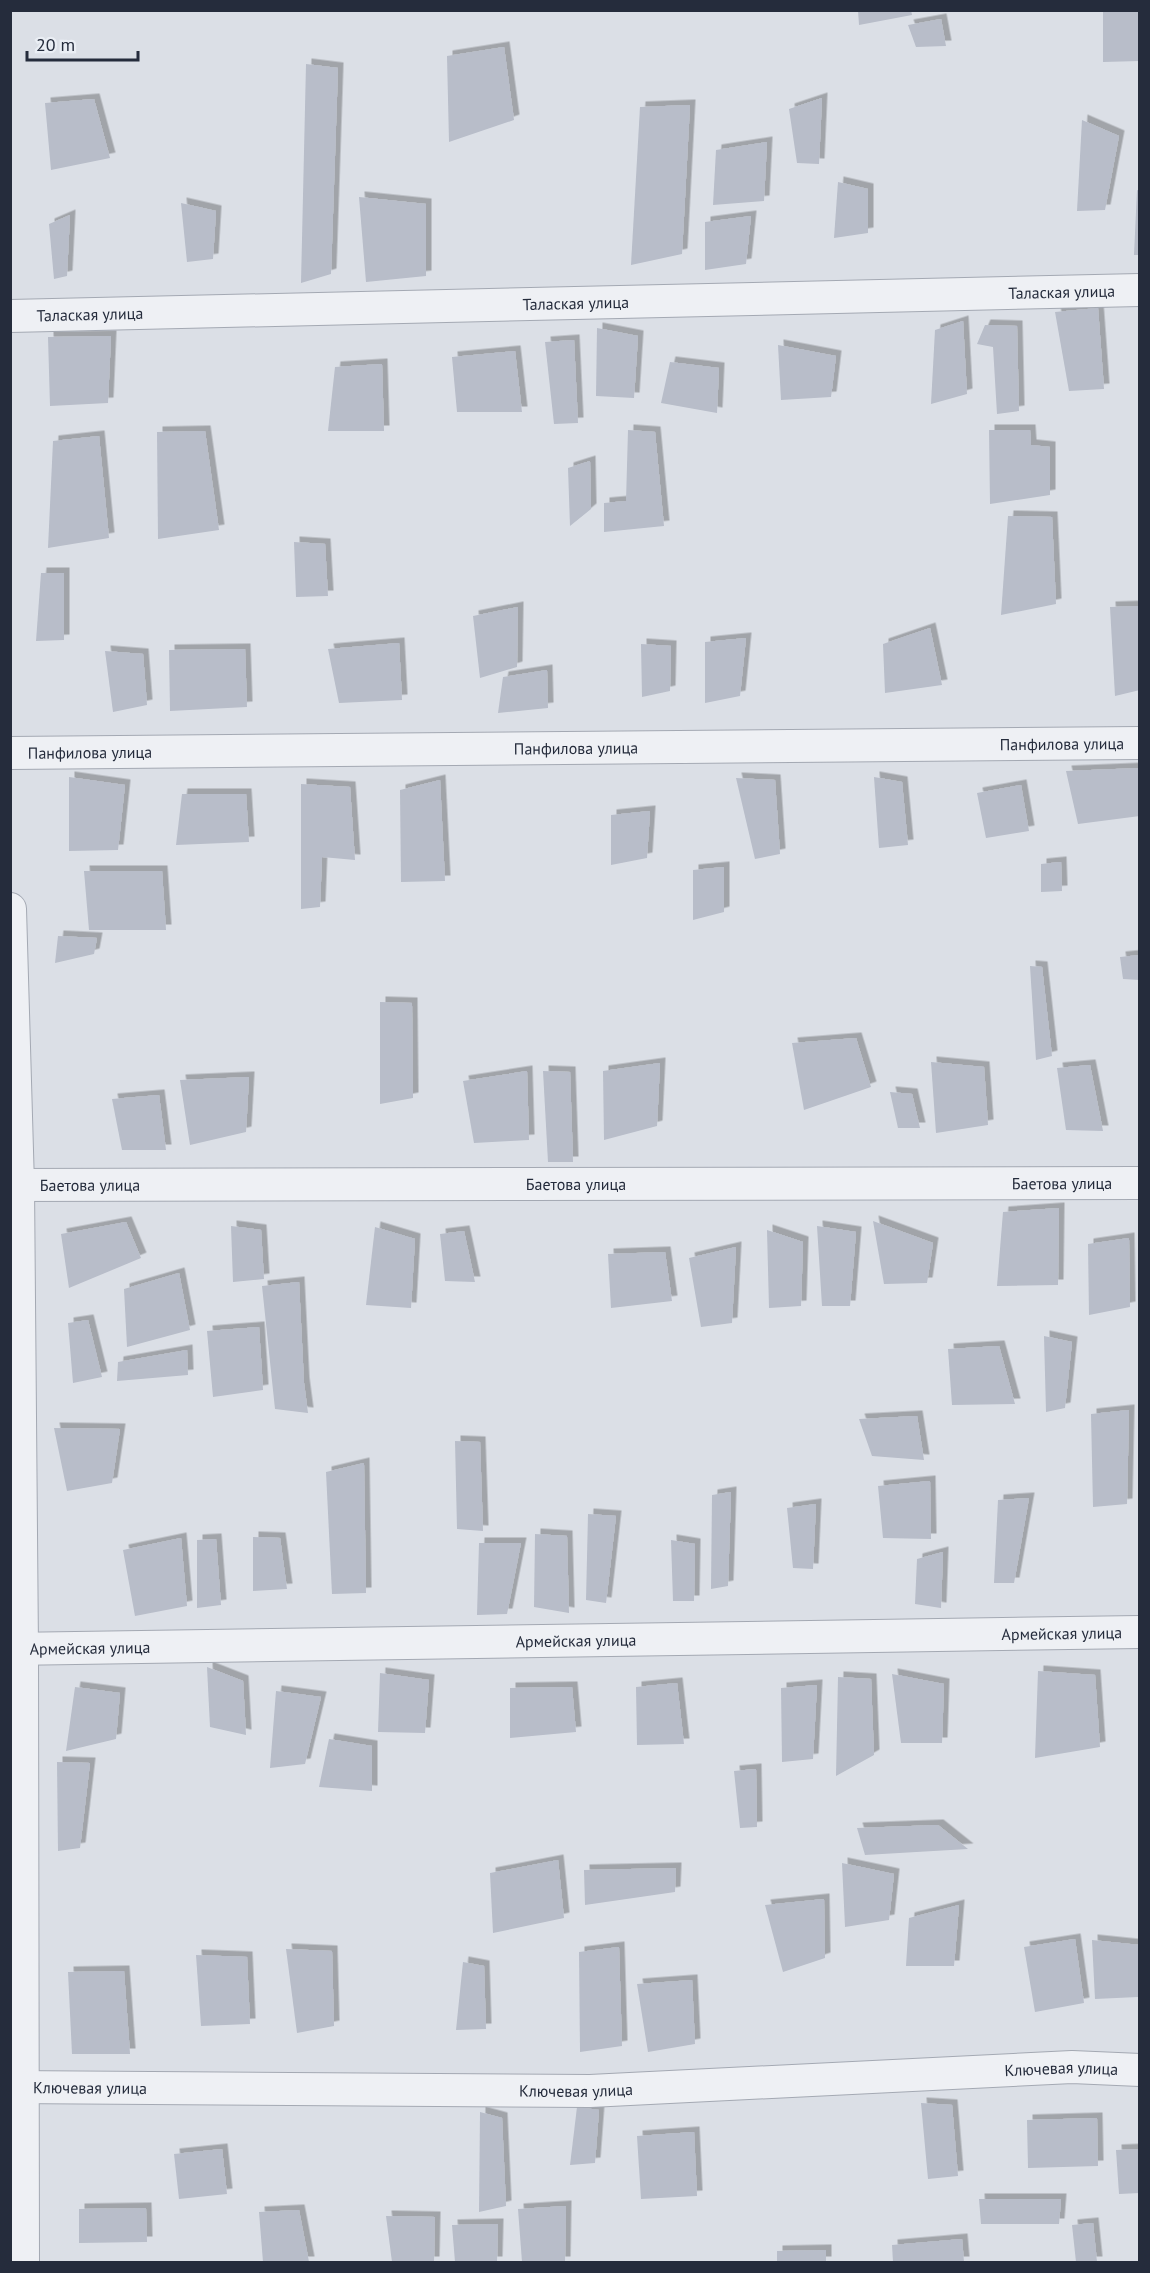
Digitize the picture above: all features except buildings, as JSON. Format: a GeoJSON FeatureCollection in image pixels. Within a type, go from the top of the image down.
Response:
{"type":"FeatureCollection","features":[{"type":"Feature","properties":{"kind":"street","name":"Талаская улица"},"geometry":{"type":"LineString","coordinates":[[10,316],[1140,290]]}},
{"type":"Feature","properties":{"kind":"street","name":"Панфилова улица"},"geometry":{"type":"LineString","coordinates":[[10,753],[1140,743]]}},
{"type":"Feature","properties":{"kind":"street"},"geometry":{"type":"LineString","coordinates":[[10,909],[14,1185],[16,2087],[23,2262]]}},
{"type":"Feature","properties":{"kind":"street","name":"Баетова улица"},"geometry":{"type":"LineString","coordinates":[[14,1185],[1140,1183]]}},
{"type":"Feature","properties":{"kind":"street","name":"Армейская улица"},"geometry":{"type":"LineString","coordinates":[[16,1649],[1140,1632]]}},
{"type":"Feature","properties":{"kind":"street","name":"Ключевая улица"},"geometry":{"type":"LineString","coordinates":[[16,2087],[590,2091],[1072,2067],[1140,2070]]}}]}
